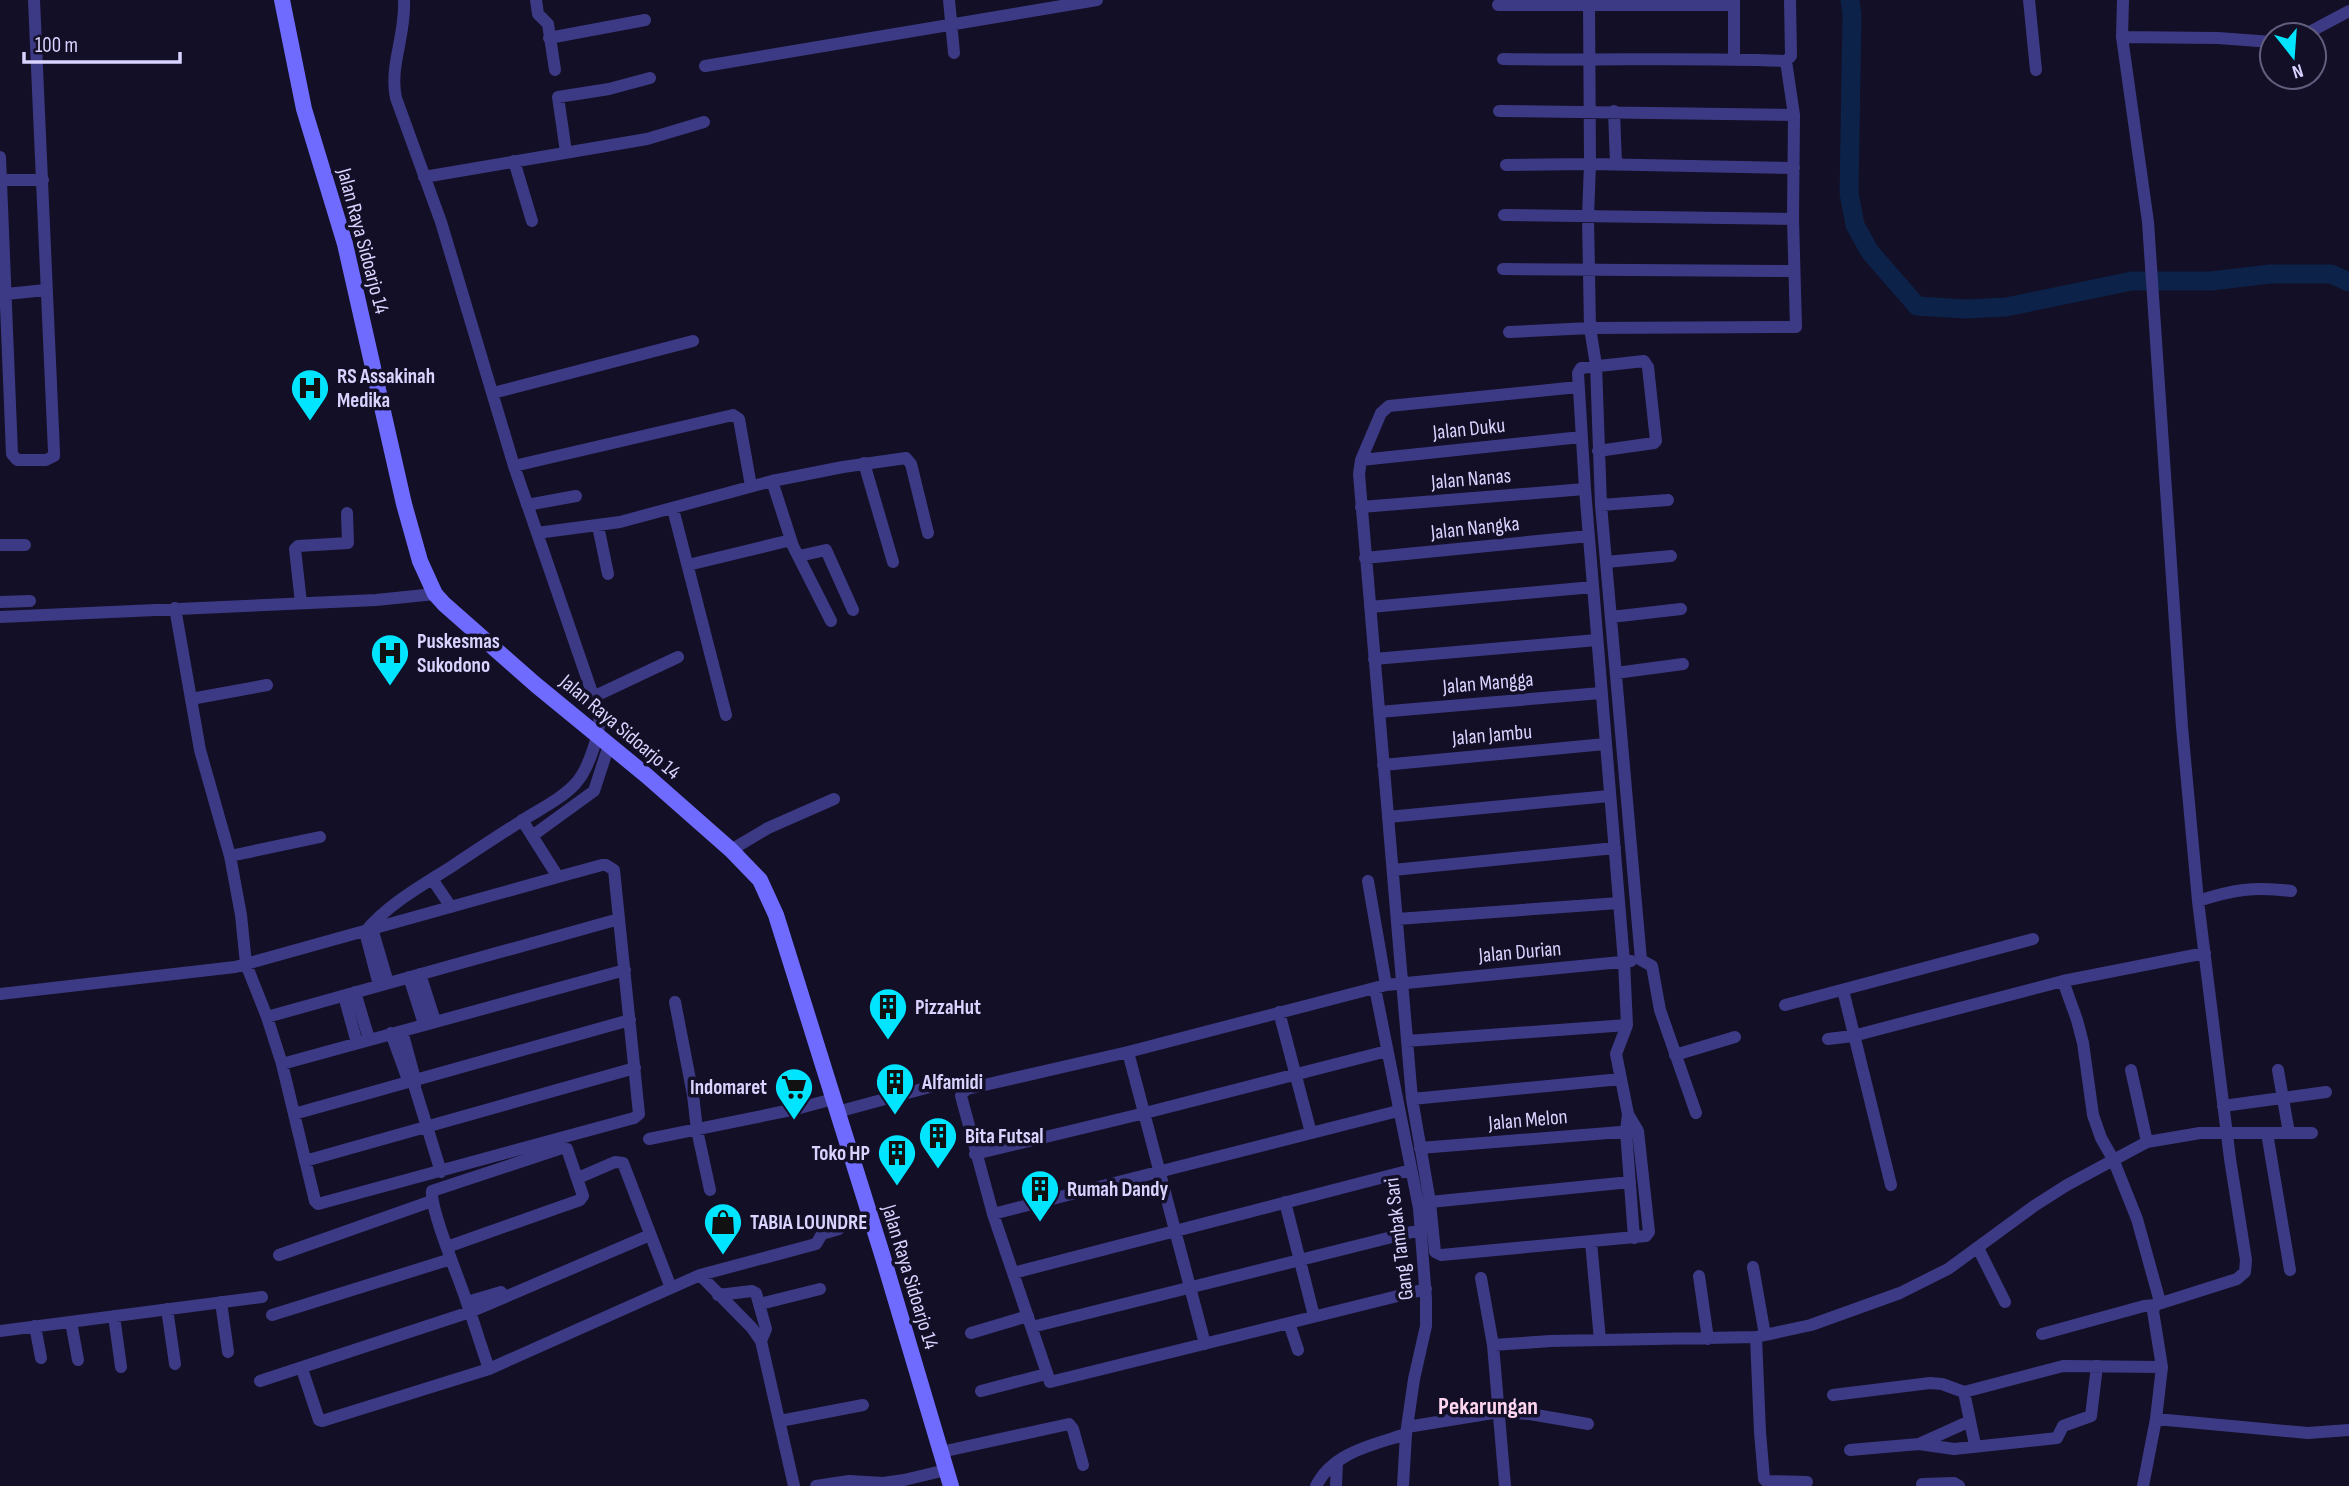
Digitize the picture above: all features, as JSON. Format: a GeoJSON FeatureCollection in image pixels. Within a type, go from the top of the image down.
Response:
{"type":"FeatureCollection","features":[{"type":"Feature","properties":{"kind":"main road","name":"Jalan Raya Sidoarjo 14"},"geometry":{"type":"LineString","coordinates":[[282,0],[304,109],[345,244],[414,542],[426,577],[435,594],[458,618],[731,850],[760,880],[776,915],[949,1478]]}},
{"type":"Feature","properties":{"kind":"street"},"geometry":{"type":"LineString","coordinates":[[0,158],[12,454],[17,460],[46,460],[54,456],[54,452],[34,0]]}},
{"type":"Feature","properties":{"kind":"street"},"geometry":{"type":"LineString","coordinates":[[404,0],[405,20],[393,77],[394,88],[441,222],[514,466],[600,718],[603,740],[594,791],[532,836]]}},
{"type":"Feature","properties":{"kind":"street"},"geometry":{"type":"LineString","coordinates":[[536,0],[538,14],[548,24],[555,70]]}},
{"type":"Feature","properties":{"kind":"street"},"geometry":{"type":"LineString","coordinates":[[950,0],[954,54]]}},
{"type":"Feature","properties":{"kind":"street"},"geometry":{"type":"LineString","coordinates":[[705,66],[1097,0]]}},
{"type":"Feature","properties":{"kind":"street"},"geometry":{"type":"LineString","coordinates":[[1509,332],[1590,328],[1796,327],[1794,115],[1786,61],[1791,55],[1790,0]]}},
{"type":"Feature","properties":{"kind":"street"},"geometry":{"type":"LineString","coordinates":[[2029,0],[2036,70]]}},
{"type":"Feature","properties":{"kind":"street"},"geometry":{"type":"LineString","coordinates":[[2042,1334],[2158,1304],[2237,1279],[2245,1272],[2246,1260],[2223,1106],[2198,901],[2181,714],[2148,222],[2122,37],[2123,0]]}},
{"type":"Feature","properties":{"kind":"street"},"geometry":{"type":"LineString","coordinates":[[1497,5],[1734,2],[1734,58]]}},
{"type":"Feature","properties":{"kind":"street"},"geometry":{"type":"LineString","coordinates":[[1589,3],[1590,328],[1596,365],[1601,505],[1641,960],[1652,966],[1658,1000],[1696,1112]]}},
{"type":"Feature","properties":{"kind":"street"},"geometry":{"type":"LineString","coordinates":[[2328,22],[2349,11]]}},
{"type":"Feature","properties":{"kind":"street"},"geometry":{"type":"LineString","coordinates":[[549,38],[645,20]]}},
{"type":"Feature","properties":{"kind":"street"},"geometry":{"type":"LineString","coordinates":[[2122,37],[2258,41]]}},
{"type":"Feature","properties":{"kind":"street"},"geometry":{"type":"LineString","coordinates":[[1503,59],[1589,61],[1734,58],[1786,61]]}},
{"type":"Feature","properties":{"kind":"street"},"geometry":{"type":"LineString","coordinates":[[566,152],[558,97],[609,89],[650,78]]}},
{"type":"Feature","properties":{"kind":"street"},"geometry":{"type":"LineString","coordinates":[[1499,111],[1794,115]]}},
{"type":"Feature","properties":{"kind":"street"},"geometry":{"type":"LineString","coordinates":[[1614,111],[1616,164]]}},
{"type":"Feature","properties":{"kind":"street"},"geometry":{"type":"LineString","coordinates":[[424,177],[647,139],[704,122]]}},
{"type":"Feature","properties":{"kind":"street"},"geometry":{"type":"LineString","coordinates":[[514,161],[532,221]]}},
{"type":"Feature","properties":{"kind":"street"},"geometry":{"type":"LineString","coordinates":[[1506,165],[1616,164],[1794,168]]}},
{"type":"Feature","properties":{"kind":"street"},"geometry":{"type":"LineString","coordinates":[[1,180],[43,180]]}},
{"type":"Feature","properties":{"kind":"street"},"geometry":{"type":"LineString","coordinates":[[1504,215],[1793,219]]}},
{"type":"Feature","properties":{"kind":"street"},"geometry":{"type":"LineString","coordinates":[[1503,269],[1794,271]]}},
{"type":"Feature","properties":{"kind":"street"},"geometry":{"type":"LineString","coordinates":[[6,294],[46,290]]}},
{"type":"Feature","properties":{"kind":"street"},"geometry":{"type":"LineString","coordinates":[[493,393],[693,341]]}},
{"type":"Feature","properties":{"kind":"street"},"geometry":{"type":"LineString","coordinates":[[1578,387],[1389,406],[1381,413],[1361,460],[1359,474],[1365,558],[1412,1100],[1430,1202],[1435,1252],[1441,1255],[1634,1238],[1646,1236],[1648,1233],[1632,1131],[1616,1054],[1627,1025],[1624,962],[1584,489],[1578,387],[1579,369],[1639,360],[1646,363],[1656,441],[1598,451]]}},
{"type":"Feature","properties":{"kind":"street"},"geometry":{"type":"LineString","coordinates":[[514,466],[733,415],[739,419],[751,486]]}},
{"type":"Feature","properties":{"kind":"street","name":"Jalan Duku"},"geometry":{"type":"LineString","coordinates":[[1361,460],[1581,437]]}},
{"type":"Feature","properties":{"kind":"street"},"geometry":{"type":"LineString","coordinates":[[537,533],[598,526],[673,509],[772,481],[864,463],[906,458],[909,459],[928,533]]}},
{"type":"Feature","properties":{"kind":"street"},"geometry":{"type":"LineString","coordinates":[[864,463],[893,562]]}},
{"type":"Feature","properties":{"kind":"street"},"geometry":{"type":"LineString","coordinates":[[772,481],[791,540],[831,621]]}},
{"type":"Feature","properties":{"kind":"street","name":"Jalan Nanas"},"geometry":{"type":"LineString","coordinates":[[1361,507],[1584,489]]}},
{"type":"Feature","properties":{"kind":"street"},"geometry":{"type":"LineString","coordinates":[[527,505],[576,495]]}},
{"type":"Feature","properties":{"kind":"street"},"geometry":{"type":"LineString","coordinates":[[1601,505],[1668,500]]}},
{"type":"Feature","properties":{"kind":"street"},"geometry":{"type":"LineString","coordinates":[[673,509],[726,715]]}},
{"type":"Feature","properties":{"kind":"street"},"geometry":{"type":"LineString","coordinates":[[301,603],[295,549],[298,546],[348,543],[347,513]]}},
{"type":"Feature","properties":{"kind":"street"},"geometry":{"type":"LineString","coordinates":[[598,526],[608,574]]}},
{"type":"Feature","properties":{"kind":"street","name":"Jalan Nangka"},"geometry":{"type":"LineString","coordinates":[[1365,558],[1589,536]]}},
{"type":"Feature","properties":{"kind":"street"},"geometry":{"type":"LineString","coordinates":[[688,565],[791,540]]}},
{"type":"Feature","properties":{"kind":"street"},"geometry":{"type":"LineString","coordinates":[[0,545],[24,545]]}},
{"type":"Feature","properties":{"kind":"street"},"geometry":{"type":"LineString","coordinates":[[799,556],[826,550],[853,610]]}},
{"type":"Feature","properties":{"kind":"street"},"geometry":{"type":"LineString","coordinates":[[1606,562],[1671,556]]}},
{"type":"Feature","properties":{"kind":"street"},"geometry":{"type":"LineString","coordinates":[[1370,607],[1593,587]]}},
{"type":"Feature","properties":{"kind":"street"},"geometry":{"type":"LineString","coordinates":[[0,617],[376,600],[435,594]]}},
{"type":"Feature","properties":{"kind":"street"},"geometry":{"type":"LineString","coordinates":[[0,602],[30,601]]}},
{"type":"Feature","properties":{"kind":"street"},"geometry":{"type":"LineString","coordinates":[[0,994],[199,972],[246,964],[603,865],[615,873],[640,1111],[637,1116],[322,1205],[315,1201],[282,1064],[246,964],[241,915],[230,856],[200,750],[175,608]]}},
{"type":"Feature","properties":{"kind":"street"},"geometry":{"type":"LineString","coordinates":[[1611,617],[1681,609]]}},
{"type":"Feature","properties":{"kind":"street"},"geometry":{"type":"LineString","coordinates":[[1374,659],[1597,640]]}},
{"type":"Feature","properties":{"kind":"street"},"geometry":{"type":"LineString","coordinates":[[593,697],[678,657]]}},
{"type":"Feature","properties":{"kind":"street"},"geometry":{"type":"LineString","coordinates":[[1616,674],[1683,664]]}},
{"type":"Feature","properties":{"kind":"street"},"geometry":{"type":"LineString","coordinates":[[191,699],[267,685]]}},
{"type":"Feature","properties":{"kind":"street","name":"Jalan Mangga"},"geometry":{"type":"LineString","coordinates":[[1379,712],[1601,693]]}},
{"type":"Feature","properties":{"kind":"street"},"geometry":{"type":"LineString","coordinates":[[370,928],[432,879],[578,782],[592,751],[603,740]]}},
{"type":"Feature","properties":{"kind":"street","name":"Jalan Jambu"},"geometry":{"type":"LineString","coordinates":[[1383,765],[1605,744]]}},
{"type":"Feature","properties":{"kind":"street"},"geometry":{"type":"LineString","coordinates":[[578,782],[594,791]]}},
{"type":"Feature","properties":{"kind":"street"},"geometry":{"type":"LineString","coordinates":[[1388,817],[1609,796]]}},
{"type":"Feature","properties":{"kind":"street"},"geometry":{"type":"LineString","coordinates":[[731,850],[768,828],[834,799]]}},
{"type":"Feature","properties":{"kind":"street"},"geometry":{"type":"LineString","coordinates":[[541,809],[550,824]]}},
{"type":"Feature","properties":{"kind":"street"},"geometry":{"type":"LineString","coordinates":[[522,820],[558,877]]}},
{"type":"Feature","properties":{"kind":"street"},"geometry":{"type":"LineString","coordinates":[[230,856],[320,837]]}},
{"type":"Feature","properties":{"kind":"street"},"geometry":{"type":"LineString","coordinates":[[1393,870],[1615,848]]}},
{"type":"Feature","properties":{"kind":"street"},"geometry":{"type":"LineString","coordinates":[[432,879],[451,907]]}},
{"type":"Feature","properties":{"kind":"street","name":"Gang Tambak Sari"},"geometry":{"type":"LineString","coordinates":[[1368,880],[1387,1051],[1411,1170],[1426,1289],[1426,1326],[1414,1379],[1402,1486]]}},
{"type":"Feature","properties":{"kind":"street"},"geometry":{"type":"LineString","coordinates":[[2198,901],[2242,888],[2291,891]]}},
{"type":"Feature","properties":{"kind":"street"},"geometry":{"type":"LineString","coordinates":[[1397,919],[1619,903]]}},
{"type":"Feature","properties":{"kind":"street"},"geometry":{"type":"LineString","coordinates":[[267,1017],[619,919]]}},
{"type":"Feature","properties":{"kind":"street"},"geometry":{"type":"LineString","coordinates":[[370,928],[383,984]]}},
{"type":"Feature","properties":{"kind":"street"},"geometry":{"type":"LineString","coordinates":[[1785,1005],[2033,939]]}},
{"type":"Feature","properties":{"kind":"street"},"geometry":{"type":"LineString","coordinates":[[1828,1039],[1853,1036],[2063,981],[2205,953]]}},
{"type":"Feature","properties":{"kind":"street","name":"Jalan Durian"},"geometry":{"type":"LineString","coordinates":[[649,1139],[835,1106],[948,1082],[967,1089],[1128,1052],[1380,986],[1641,960]]}},
{"type":"Feature","properties":{"kind":"street"},"geometry":{"type":"LineString","coordinates":[[282,1064],[625,970]]}},
{"type":"Feature","properties":{"kind":"street"},"geometry":{"type":"LineString","coordinates":[[415,976],[429,1023]]}},
{"type":"Feature","properties":{"kind":"street"},"geometry":{"type":"LineString","coordinates":[[2063,981],[2083,1043],[2093,1115],[2137,1219],[2158,1304],[2153,1311],[2162,1367],[2156,1419],[2143,1486]]}},
{"type":"Feature","properties":{"kind":"street"},"geometry":{"type":"LineString","coordinates":[[1843,990],[1891,1185]]}},
{"type":"Feature","properties":{"kind":"street"},"geometry":{"type":"LineString","coordinates":[[350,994],[363,1041]]}},
{"type":"Feature","properties":{"kind":"street"},"geometry":{"type":"LineString","coordinates":[[676,1002],[697,1130],[710,1190]]}},
{"type":"Feature","properties":{"kind":"street"},"geometry":{"type":"LineString","coordinates":[[1279,1012],[1311,1133]]}},
{"type":"Feature","properties":{"kind":"street"},"geometry":{"type":"LineString","coordinates":[[294,1114],[413,1083],[630,1020]]}},
{"type":"Feature","properties":{"kind":"street"},"geometry":{"type":"LineString","coordinates":[[1407,1041],[1627,1025]]}},
{"type":"Feature","properties":{"kind":"street"},"geometry":{"type":"LineString","coordinates":[[397,1032],[441,1172]]}},
{"type":"Feature","properties":{"kind":"street"},"geometry":{"type":"LineString","coordinates":[[1675,1055],[1735,1037]]}},
{"type":"Feature","properties":{"kind":"street"},"geometry":{"type":"LineString","coordinates":[[975,1154],[1387,1051]]}},
{"type":"Feature","properties":{"kind":"street"},"geometry":{"type":"LineString","coordinates":[[1128,1052],[1205,1344]]}},
{"type":"Feature","properties":{"kind":"street"},"geometry":{"type":"LineString","coordinates":[[305,1161],[635,1068]]}},
{"type":"Feature","properties":{"kind":"street"},"geometry":{"type":"LineString","coordinates":[[2131,1070],[2147,1142]]}},
{"type":"Feature","properties":{"kind":"street"},"geometry":{"type":"LineString","coordinates":[[2278,1070],[2290,1133]]}},
{"type":"Feature","properties":{"kind":"street"},"geometry":{"type":"LineString","coordinates":[[1412,1100],[1621,1079]]}},
{"type":"Feature","properties":{"kind":"street"},"geometry":{"type":"LineString","coordinates":[[967,1089],[961,1096],[975,1154],[1050,1382],[1426,1289]]}},
{"type":"Feature","properties":{"kind":"street"},"geometry":{"type":"LineString","coordinates":[[2223,1106],[2326,1092]]}},
{"type":"Feature","properties":{"kind":"street"},"geometry":{"type":"LineString","coordinates":[[993,1214],[1398,1111]]}},
{"type":"Feature","properties":{"kind":"street"},"geometry":{"type":"LineString","coordinates":[[1632,1131],[1630,1182],[1634,1238]]}},
{"type":"Feature","properties":{"kind":"street","name":"Jalan Melon"},"geometry":{"type":"LineString","coordinates":[[1420,1147],[1632,1131]]}},
{"type":"Feature","properties":{"kind":"street"},"geometry":{"type":"LineString","coordinates":[[1493,1345],[1761,1336],[1811,1325],[1899,1293],[1948,1269],[2034,1206],[2147,1142],[2200,1133],[2312,1133]]}},
{"type":"Feature","properties":{"kind":"street"},"geometry":{"type":"LineString","coordinates":[[2267,1133],[2290,1270]]}},
{"type":"Feature","properties":{"kind":"street"},"geometry":{"type":"LineString","coordinates":[[272,1315],[449,1253],[578,1202],[583,1196],[578,1178],[568,1151],[562,1148],[432,1191],[432,1201],[449,1253],[489,1369]]}},
{"type":"Feature","properties":{"kind":"street"},"geometry":{"type":"LineString","coordinates":[[578,1178],[615,1162],[623,1163],[671,1288]]}},
{"type":"Feature","properties":{"kind":"street"},"geometry":{"type":"LineString","coordinates":[[1013,1273],[1411,1170]]}},
{"type":"Feature","properties":{"kind":"street"},"geometry":{"type":"LineString","coordinates":[[1430,1202],[1630,1182]]}},
{"type":"Feature","properties":{"kind":"street"},"geometry":{"type":"LineString","coordinates":[[279,1255],[432,1201]]}},
{"type":"Feature","properties":{"kind":"street"},"geometry":{"type":"LineString","coordinates":[[1285,1202],[1314,1316]]}},
{"type":"Feature","properties":{"kind":"street"},"geometry":{"type":"LineString","coordinates":[[302,1368],[320,1422],[489,1369],[700,1275],[816,1244],[822,1234],[839,1229]]}},
{"type":"Feature","properties":{"kind":"street"},"geometry":{"type":"LineString","coordinates":[[971,1333],[1189,1287],[1420,1230]]}},
{"type":"Feature","properties":{"kind":"street"},"geometry":{"type":"LineString","coordinates":[[260,1381],[542,1281],[650,1235]]}},
{"type":"Feature","properties":{"kind":"street"},"geometry":{"type":"LineString","coordinates":[[1591,1242],[1600,1340]]}},
{"type":"Feature","properties":{"kind":"street"},"geometry":{"type":"LineString","coordinates":[[1978,1248],[2005,1302]]}},
{"type":"Feature","properties":{"kind":"street"},"geometry":{"type":"LineString","coordinates":[[1753,1267],[1761,1336],[1759,1432],[1764,1479],[1807,1482]]}},
{"type":"Feature","properties":{"kind":"street"},"geometry":{"type":"LineString","coordinates":[[700,1275],[752,1328],[761,1341],[794,1486]]}},
{"type":"Feature","properties":{"kind":"street"},"geometry":{"type":"LineString","coordinates":[[1699,1276],[1707,1339]]}},
{"type":"Feature","properties":{"kind":"street"},"geometry":{"type":"LineString","coordinates":[[1481,1278],[1493,1345],[1505,1486]]}},
{"type":"Feature","properties":{"kind":"street"},"geometry":{"type":"LineString","coordinates":[[760,1304],[820,1289]]}},
{"type":"Feature","properties":{"kind":"street"},"geometry":{"type":"LineString","coordinates":[[719,1295],[755,1291],[766,1329],[761,1341]]}},
{"type":"Feature","properties":{"kind":"street"},"geometry":{"type":"LineString","coordinates":[[0,1331],[262,1297]]}},
{"type":"Feature","properties":{"kind":"street"},"geometry":{"type":"LineString","coordinates":[[221,1302],[228,1352]]}},
{"type":"Feature","properties":{"kind":"street"},"geometry":{"type":"LineString","coordinates":[[167,1310],[175,1364]]}},
{"type":"Feature","properties":{"kind":"street"},"geometry":{"type":"LineString","coordinates":[[114,1316],[121,1367]]}},
{"type":"Feature","properties":{"kind":"street"},"geometry":{"type":"LineString","coordinates":[[71,1322],[78,1360]]}},
{"type":"Feature","properties":{"kind":"street"},"geometry":{"type":"LineString","coordinates":[[1289,1323],[1298,1350]]}},
{"type":"Feature","properties":{"kind":"street"},"geometry":{"type":"LineString","coordinates":[[35,1326],[41,1358]]}},
{"type":"Feature","properties":{"kind":"street"},"geometry":{"type":"LineString","coordinates":[[1833,1395],[1930,1383],[1942,1384],[1964,1392],[2063,1366],[2162,1367]]}},
{"type":"Feature","properties":{"kind":"street"},"geometry":{"type":"LineString","coordinates":[[1850,1450],[1919,1444],[1954,1449],[2057,1438],[2063,1426],[2091,1416],[2097,1366]]}},
{"type":"Feature","properties":{"kind":"street"},"geometry":{"type":"LineString","coordinates":[[981,1391],[1046,1374]]}},
{"type":"Feature","properties":{"kind":"street"},"geometry":{"type":"LineString","coordinates":[[1964,1392],[1975,1446]]}},
{"type":"Feature","properties":{"kind":"street"},"geometry":{"type":"LineString","coordinates":[[780,1422],[863,1405]]}},
{"type":"Feature","properties":{"kind":"street"},"geometry":{"type":"LineString","coordinates":[[1316,1486],[1324,1474],[1355,1450],[1407,1430],[1499,1412],[1588,1424]]}},
{"type":"Feature","properties":{"kind":"street"},"geometry":{"type":"LineString","coordinates":[[2156,1419],[2308,1433],[2349,1430]]}},
{"type":"Feature","properties":{"kind":"street"},"geometry":{"type":"LineString","coordinates":[[1919,1444],[1970,1421]]}},
{"type":"Feature","properties":{"kind":"street"},"geometry":{"type":"LineString","coordinates":[[941,1452],[1069,1424],[1073,1429],[1083,1465]]}},
{"type":"Feature","properties":{"kind":"street"},"geometry":{"type":"LineString","coordinates":[[1336,1486],[1337,1463]]}},
{"type":"Feature","properties":{"kind":"street"},"geometry":{"type":"LineString","coordinates":[[816,1486],[849,1481],[883,1483],[949,1478]]}},
{"type":"Feature","properties":{"kind":"street"},"geometry":{"type":"LineString","coordinates":[[1922,1484],[1954,1483],[1959,1486]]}},
{"type":"Feature","properties":{"kind":"waterway"},"geometry":{"type":"LineString","coordinates":[[1850,0],[1849,193],[1855,225],[1870,252],[1917,306],[1965,309],[2006,307],[2132,281],[2211,281],[2270,274],[2331,274],[2349,282]]}},
{"type":"Feature","properties":{"kind":"place","name":"RS Assakinah Medika"},"geometry":{"type":"Point","coordinates":[310,422]}},
{"type":"Feature","properties":{"kind":"place","name":"Puskesmas Sukodono"},"geometry":{"type":"Point","coordinates":[390,687]}},
{"type":"Feature","properties":{"kind":"place","name":"PizzaHut"},"geometry":{"type":"Point","coordinates":[888,1041]}},
{"type":"Feature","properties":{"kind":"place","name":"Alfamidi"},"geometry":{"type":"Point","coordinates":[895,1116]}},
{"type":"Feature","properties":{"kind":"place","name":"Indomaret"},"geometry":{"type":"Point","coordinates":[794,1121]}},
{"type":"Feature","properties":{"kind":"place","name":"Bita Futsal"},"geometry":{"type":"Point","coordinates":[938,1170]}},
{"type":"Feature","properties":{"kind":"place","name":"Toko HP"},"geometry":{"type":"Point","coordinates":[897,1187]}},
{"type":"Feature","properties":{"kind":"place","name":"Rumah Dandy"},"geometry":{"type":"Point","coordinates":[1040,1223]}},
{"type":"Feature","properties":{"kind":"place","name":"TABIA LOUNDRE"},"geometry":{"type":"Point","coordinates":[723,1256]}},
{"type":"Feature","properties":{"kind":"district","name":"Pekarungan"},"geometry":{"type":"Point","coordinates":[1488,1406]}}]}
